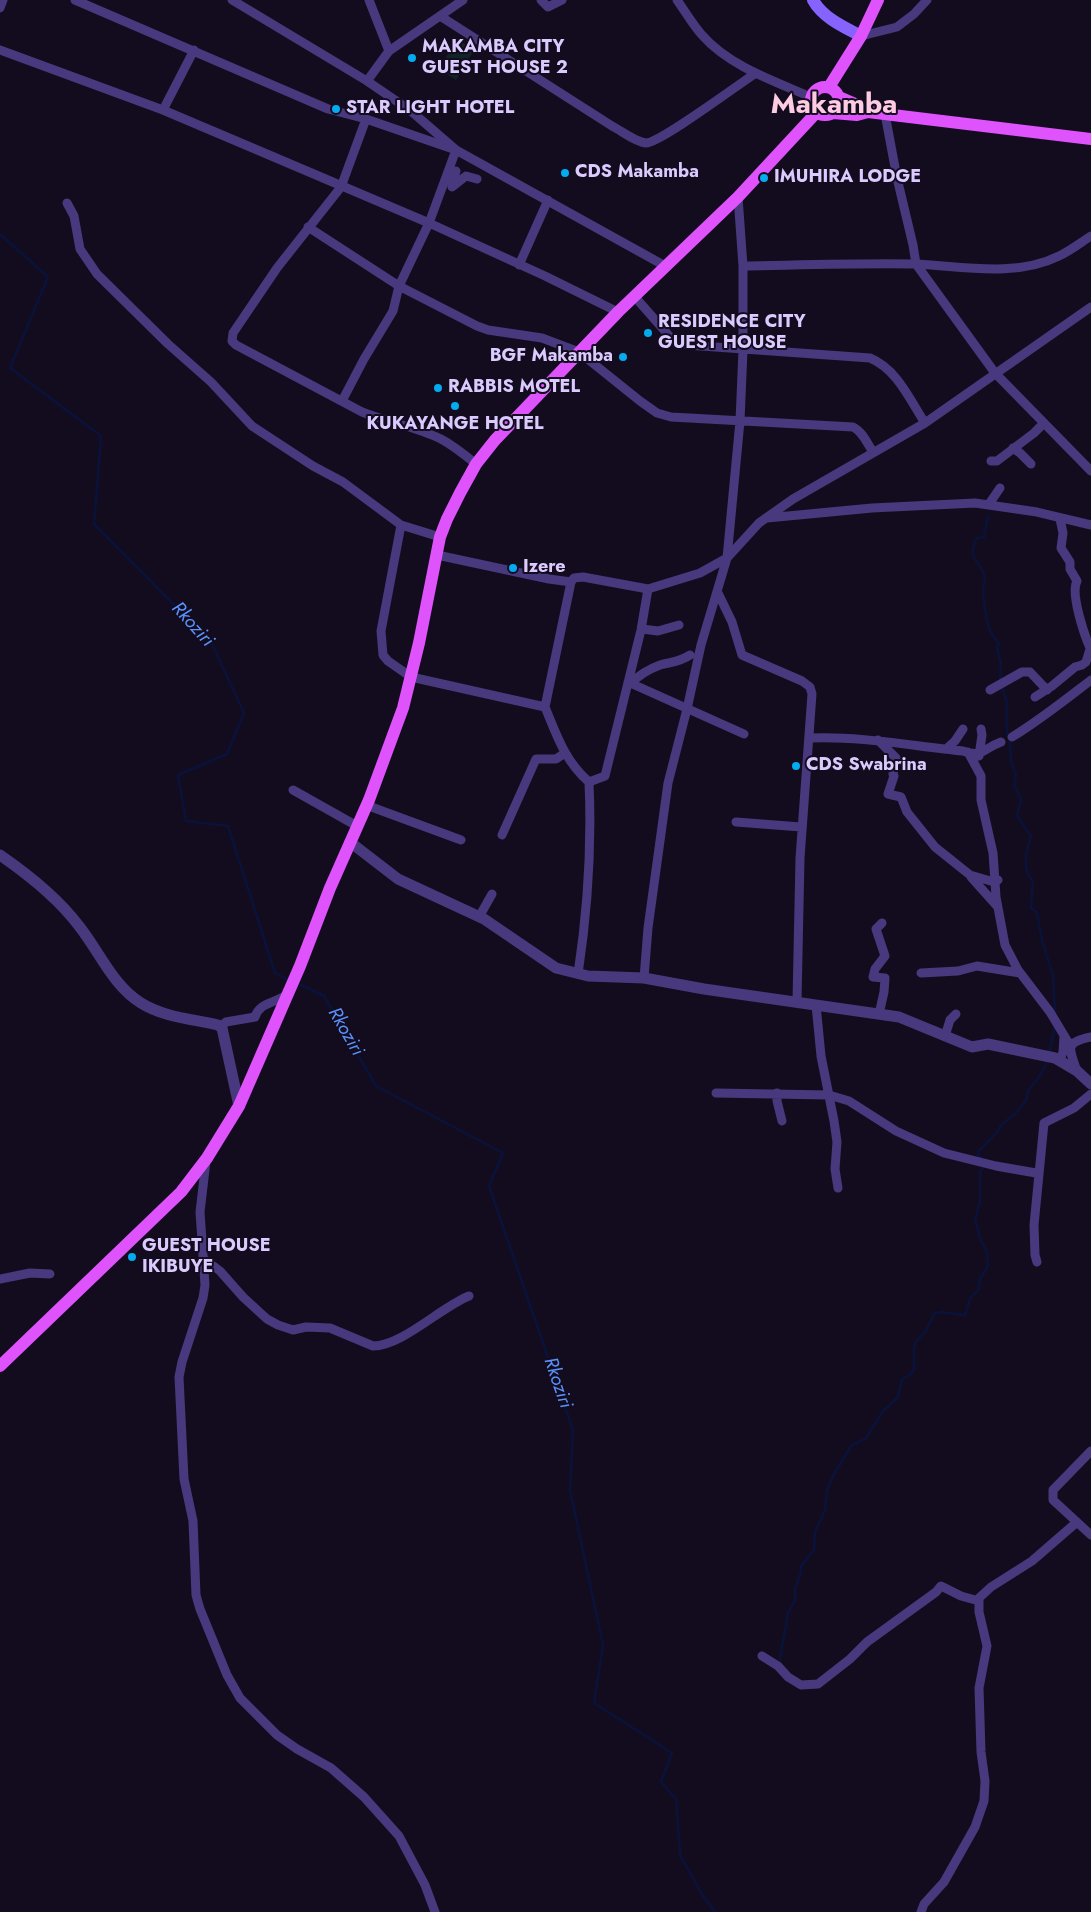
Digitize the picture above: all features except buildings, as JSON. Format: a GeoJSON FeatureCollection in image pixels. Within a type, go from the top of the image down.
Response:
{"type":"FeatureCollection","features":[{"type":"Feature","properties":{"kind":"main road"},"geometry":{"type":"LineString","coordinates":[[813,0],[819,10],[826,16],[861,36]]}},
{"type":"Feature","properties":{"kind":"main road"},"geometry":{"type":"LineString","coordinates":[[829,87],[861,36],[878,0]]}},
{"type":"Feature","properties":{"kind":"main road"},"geometry":{"type":"LineString","coordinates":[[816,113],[810,102],[811,97],[815,90],[822,87],[829,87],[839,98],[862,107],[868,112]]}},
{"type":"Feature","properties":{"kind":"main road"},"geometry":{"type":"LineString","coordinates":[[833,113],[839,103],[839,98]]}},
{"type":"Feature","properties":{"kind":"main road"},"geometry":{"type":"LineString","coordinates":[[816,113],[857,115],[868,112],[1091,139]]}},
{"type":"Feature","properties":{"kind":"main road"},"geometry":{"type":"LineString","coordinates":[[0,1366],[181,1192],[207,1158],[239,1106],[300,966],[366,805],[403,708],[438,555],[440,537],[447,519],[476,464],[495,440],[579,352],[738,197],[816,113]]}},
{"type":"Feature","properties":{"kind":"street"},"geometry":{"type":"LineString","coordinates":[[0,8],[3,0]]}},
{"type":"Feature","properties":{"kind":"street"},"geometry":{"type":"LineString","coordinates":[[75,0],[328,109],[456,150],[667,267]]}},
{"type":"Feature","properties":{"kind":"street"},"geometry":{"type":"LineString","coordinates":[[232,0],[367,81],[411,111],[456,150]]}},
{"type":"Feature","properties":{"kind":"street"},"geometry":{"type":"LineString","coordinates":[[369,0],[388,51]]}},
{"type":"Feature","properties":{"kind":"street"},"geometry":{"type":"LineString","coordinates":[[367,81],[388,51],[463,0]]}},
{"type":"Feature","properties":{"kind":"street"},"geometry":{"type":"LineString","coordinates":[[542,0],[548,7],[562,0]]}},
{"type":"Feature","properties":{"kind":"street"},"geometry":{"type":"LineString","coordinates":[[677,0],[702,35],[718,50],[756,73],[811,97]]}},
{"type":"Feature","properties":{"kind":"street"},"geometry":{"type":"LineString","coordinates":[[861,36],[897,27],[914,14],[926,0]]}},
{"type":"Feature","properties":{"kind":"street"},"geometry":{"type":"LineString","coordinates":[[440,16],[612,126],[641,142],[649,143],[675,129],[756,73]]}},
{"type":"Feature","properties":{"kind":"street"},"geometry":{"type":"LineString","coordinates":[[0,50],[163,110],[428,223],[618,312]]}},
{"type":"Feature","properties":{"kind":"street"},"geometry":{"type":"LineString","coordinates":[[163,110],[194,50]]}},
{"type":"Feature","properties":{"kind":"street"},"geometry":{"type":"LineString","coordinates":[[885,114],[916,264],[995,372],[1091,471]]}},
{"type":"Feature","properties":{"kind":"street"},"geometry":{"type":"LineString","coordinates":[[366,120],[341,187],[308,227],[232,333],[232,339],[236,345],[383,421],[440,438],[476,464]]}},
{"type":"Feature","properties":{"kind":"street"},"geometry":{"type":"LineString","coordinates":[[456,150],[452,187],[468,174]]}},
{"type":"Feature","properties":{"kind":"street"},"geometry":{"type":"LineString","coordinates":[[453,169],[468,174],[477,180]]}},
{"type":"Feature","properties":{"kind":"street"},"geometry":{"type":"LineString","coordinates":[[342,401],[364,359],[393,311],[399,286],[453,169]]}},
{"type":"Feature","properties":{"kind":"street"},"geometry":{"type":"LineString","coordinates":[[644,978],[648,928],[668,783],[701,645],[727,558],[740,421],[743,350],[743,266],[738,197]]}},
{"type":"Feature","properties":{"kind":"street"},"geometry":{"type":"LineString","coordinates":[[519,265],[548,200]]}},
{"type":"Feature","properties":{"kind":"street"},"geometry":{"type":"LineString","coordinates":[[67,203],[74,216],[80,249],[97,274],[162,338],[211,382],[252,426],[313,466],[343,482],[401,524],[440,537]]}},
{"type":"Feature","properties":{"kind":"street"},"geometry":{"type":"LineString","coordinates":[[308,227],[399,286],[482,328],[542,338],[579,352],[657,413],[671,417],[853,427],[857,428],[862,434],[872,452]]}},
{"type":"Feature","properties":{"kind":"street"},"geometry":{"type":"LineString","coordinates":[[743,266],[916,264],[985,270],[1025,266],[1059,256],[1091,236]]}},
{"type":"Feature","properties":{"kind":"street"},"geometry":{"type":"LineString","coordinates":[[635,297],[671,338],[687,345],[870,358],[882,362],[892,372],[925,423]]}},
{"type":"Feature","properties":{"kind":"street"},"geometry":{"type":"LineString","coordinates":[[578,974],[588,888],[591,833],[589,782],[576,771],[565,754],[545,707],[571,582],[574,578],[583,577],[648,589],[700,572],[727,558],[759,524],[793,499],[925,423],[995,372],[1091,307]]}},
{"type":"Feature","properties":{"kind":"street"},"geometry":{"type":"LineString","coordinates":[[992,461],[997,461],[1044,423]]}},
{"type":"Feature","properties":{"kind":"street"},"geometry":{"type":"LineString","coordinates":[[1013,448],[1031,464]]}},
{"type":"Feature","properties":{"kind":"street"},"geometry":{"type":"LineString","coordinates":[[989,504],[1000,488]]}},
{"type":"Feature","properties":{"kind":"street"},"geometry":{"type":"LineString","coordinates":[[767,518],[872,508],[975,503],[1037,512],[1091,525]]}},
{"type":"Feature","properties":{"kind":"street"},"geometry":{"type":"LineString","coordinates":[[1035,697],[1047,690],[1075,667],[1086,662],[1090,650],[1075,602],[1074,585],[1077,581],[1070,569],[1070,562],[1061,548],[1062,533],[1060,519]]}},
{"type":"Feature","properties":{"kind":"street"},"geometry":{"type":"LineString","coordinates":[[401,524],[381,631],[383,655],[388,661],[411,676],[545,707]]}},
{"type":"Feature","properties":{"kind":"street"},"geometry":{"type":"LineString","coordinates":[[438,555],[571,582]]}},
{"type":"Feature","properties":{"kind":"street"},"geometry":{"type":"LineString","coordinates":[[589,782],[605,776],[629,683],[648,589]]}},
{"type":"Feature","properties":{"kind":"street"},"geometry":{"type":"LineString","coordinates":[[718,593],[732,622],[742,655],[802,681],[810,687],[812,694],[810,738],[801,827],[797,923],[797,1001]]}},
{"type":"Feature","properties":{"kind":"street"},"geometry":{"type":"LineString","coordinates":[[641,630],[642,628],[658,631],[679,625]]}},
{"type":"Feature","properties":{"kind":"street"},"geometry":{"type":"LineString","coordinates":[[629,683],[660,665],[681,660],[690,654]]}},
{"type":"Feature","properties":{"kind":"street"},"geometry":{"type":"LineString","coordinates":[[990,690],[1022,672],[1030,672],[1047,690]]}},
{"type":"Feature","properties":{"kind":"street"},"geometry":{"type":"LineString","coordinates":[[1012,737],[1036,722],[1091,680]]}},
{"type":"Feature","properties":{"kind":"street"},"geometry":{"type":"LineString","coordinates":[[629,683],[744,734]]}},
{"type":"Feature","properties":{"kind":"street"},"geometry":{"type":"LineString","coordinates":[[946,749],[955,741],[963,729]]}},
{"type":"Feature","properties":{"kind":"street"},"geometry":{"type":"LineString","coordinates":[[975,765],[980,754],[981,729]]}},
{"type":"Feature","properties":{"kind":"street"},"geometry":{"type":"LineString","coordinates":[[810,738],[843,737],[878,740],[980,754]]}},
{"type":"Feature","properties":{"kind":"street"},"geometry":{"type":"LineString","coordinates":[[878,740],[896,758]]}},
{"type":"Feature","properties":{"kind":"street"},"geometry":{"type":"LineString","coordinates":[[980,754],[988,747],[1001,742]]}},
{"type":"Feature","properties":{"kind":"street"},"geometry":{"type":"LineString","coordinates":[[902,743],[896,758],[892,774],[894,776],[888,794],[901,797],[906,812],[923,834],[998,903]]}},
{"type":"Feature","properties":{"kind":"street"},"geometry":{"type":"LineString","coordinates":[[968,752],[981,776],[981,800],[993,853],[998,903],[1005,945],[1020,973],[1050,1012],[1071,1047]]}},
{"type":"Feature","properties":{"kind":"street"},"geometry":{"type":"LineString","coordinates":[[502,835],[536,760],[556,758],[565,754]]}},
{"type":"Feature","properties":{"kind":"street"},"geometry":{"type":"LineString","coordinates":[[293,790],[357,826]]}},
{"type":"Feature","properties":{"kind":"street"},"geometry":{"type":"LineString","coordinates":[[366,805],[461,840]]}},
{"type":"Feature","properties":{"kind":"street"},"geometry":{"type":"LineString","coordinates":[[736,822],[801,827]]}},
{"type":"Feature","properties":{"kind":"street"},"geometry":{"type":"LineString","coordinates":[[350,842],[398,879],[479,917],[556,968],[588,976],[644,978],[704,989],[899,1017],[972,1047],[988,1044],[1045,1055],[1060,1060],[1077,1071],[1091,1084]]}},
{"type":"Feature","properties":{"kind":"street"},"geometry":{"type":"LineString","coordinates":[[0,855],[30,877],[78,924],[115,977],[127,992],[139,1002],[157,1012],[220,1027]]}},
{"type":"Feature","properties":{"kind":"street"},"geometry":{"type":"LineString","coordinates":[[970,876],[997,880]]}},
{"type":"Feature","properties":{"kind":"street"},"geometry":{"type":"LineString","coordinates":[[479,917],[492,894]]}},
{"type":"Feature","properties":{"kind":"street"},"geometry":{"type":"LineString","coordinates":[[879,1014],[885,978],[873,977],[875,969],[885,956],[876,929],[882,923]]}},
{"type":"Feature","properties":{"kind":"street"},"geometry":{"type":"LineString","coordinates":[[921,973],[958,971],[977,966],[1020,973]]}},
{"type":"Feature","properties":{"kind":"street"},"geometry":{"type":"LineString","coordinates":[[220,1027],[226,1022],[239,1019],[248,1020],[255,1017],[258,1009],[279,1000],[290,990]]}},
{"type":"Feature","properties":{"kind":"street"},"geometry":{"type":"LineString","coordinates":[[816,1005],[821,1056],[837,1142],[835,1169],[838,1188]]}},
{"type":"Feature","properties":{"kind":"street"},"geometry":{"type":"LineString","coordinates":[[945,1036],[950,1020],[956,1014]]}},
{"type":"Feature","properties":{"kind":"street"},"geometry":{"type":"LineString","coordinates":[[220,1027],[225,1038],[239,1106]]}},
{"type":"Feature","properties":{"kind":"street"},"geometry":{"type":"LineString","coordinates":[[1060,1060],[1063,1052],[1064,1035]]}},
{"type":"Feature","properties":{"kind":"street"},"geometry":{"type":"LineString","coordinates":[[1077,1071],[1070,1051],[1071,1047],[1074,1041],[1091,1037]]}},
{"type":"Feature","properties":{"kind":"street"},"geometry":{"type":"LineString","coordinates":[[716,1093],[829,1095],[849,1101],[896,1131],[944,1153],[996,1166],[1036,1172],[1039,1175]]}},
{"type":"Feature","properties":{"kind":"street"},"geometry":{"type":"LineString","coordinates":[[777,1093],[782,1121]]}},
{"type":"Feature","properties":{"kind":"street"},"geometry":{"type":"LineString","coordinates":[[1037,1262],[1034,1236],[1044,1123],[1074,1108],[1091,1094]]}},
{"type":"Feature","properties":{"kind":"street"},"geometry":{"type":"LineString","coordinates":[[207,1158],[200,1206],[204,1259],[204,1292],[179,1377],[184,1479],[193,1521],[195,1585],[200,1609],[227,1675],[240,1698],[286,1742],[331,1768],[370,1804],[399,1836],[425,1885],[435,1912]]}},
{"type":"Feature","properties":{"kind":"street"},"geometry":{"type":"LineString","coordinates":[[204,1259],[220,1271],[243,1298],[278,1325],[293,1330],[306,1327],[330,1328],[373,1346],[381,1346],[414,1330],[468,1296]]}},
{"type":"Feature","properties":{"kind":"street"},"geometry":{"type":"LineString","coordinates":[[0,1279],[30,1273],[50,1274]]}},
{"type":"Feature","properties":{"kind":"street"},"geometry":{"type":"LineString","coordinates":[[1091,1451],[1056,1486],[1052,1494],[1052,1500],[1091,1535]]}},
{"type":"Feature","properties":{"kind":"street"},"geometry":{"type":"LineString","coordinates":[[921,1912],[924,1904],[944,1882],[975,1827],[984,1801],[985,1781],[981,1752],[979,1688],[988,1646],[979,1612],[979,1601],[982,1594],[1032,1561],[1077,1522]]}},
{"type":"Feature","properties":{"kind":"street"},"geometry":{"type":"LineString","coordinates":[[762,1656],[778,1666],[788,1677],[801,1685],[818,1684],[850,1659],[867,1642],[936,1592],[941,1586],[961,1596],[979,1601]]}},
{"type":"Feature","properties":{"kind":"green space"},"geometry":{"type":"Polygon","coordinates":[[[457,39],[474,50],[456,80],[439,69],[457,39]]]}},
{"type":"Feature","properties":{"kind":"waterway","name":"Rkoziri"},"geometry":{"type":"LineString","coordinates":[[0,234],[48,277],[10,368],[101,436],[94,524],[211,642],[244,713],[227,754],[178,775],[186,821],[228,826],[275,973],[289,980]]}},
{"type":"Feature","properties":{"kind":"waterway"},"geometry":{"type":"LineString","coordinates":[[988,516],[984,537],[977,538],[973,555],[985,578],[983,593],[988,625],[999,645],[997,647],[1001,665],[1000,682],[1007,702],[1007,731],[1011,761],[1016,775],[1014,785],[1021,799],[1017,816],[1031,836],[1026,860],[1027,872],[1033,881],[1031,908],[1037,913],[1042,940],[1053,976],[1055,1013]]}},
{"type":"Feature","properties":{"kind":"waterway","name":"Rkoziri"},"geometry":{"type":"LineString","coordinates":[[297,983],[324,996],[376,1086],[503,1153],[489,1186],[573,1430],[570,1490],[603,1645],[594,1703],[672,1753],[661,1782],[676,1799],[680,1855],[703,1896],[715,1912]]}},
{"type":"Feature","properties":{"kind":"waterway"},"geometry":{"type":"LineString","coordinates":[[1049,1054],[1055,1026]]}},
{"type":"Feature","properties":{"kind":"waterway"},"geometry":{"type":"LineString","coordinates":[[984,1160],[978,1155],[978,1152],[998,1131],[1001,1125],[1022,1106],[1027,1098],[1028,1091],[1039,1077],[1048,1060]]}},
{"type":"Feature","properties":{"kind":"waterway"},"geometry":{"type":"LineString","coordinates":[[779,1664],[788,1613],[795,1600],[795,1589],[801,1572],[801,1566],[814,1550],[815,1532],[825,1510],[827,1491],[832,1478],[851,1446],[866,1438],[883,1411],[898,1397],[902,1379],[911,1374],[914,1369],[916,1341],[926,1331],[934,1314],[941,1312],[965,1315],[970,1299],[978,1291],[980,1279],[988,1266],[987,1252],[981,1241],[975,1220],[980,1201],[980,1172],[985,1165]]}},
{"type":"Feature","properties":{"kind":"place","name":"MAKAMBA CITY GUEST HOUSE 2"},"geometry":{"type":"Point","coordinates":[412,58]}},
{"type":"Feature","properties":{"kind":"place","name":"STAR LIGHT HOTEL"},"geometry":{"type":"Point","coordinates":[336,109]}},
{"type":"Feature","properties":{"kind":"place","name":"CDS Makamba"},"geometry":{"type":"Point","coordinates":[565,173]}},
{"type":"Feature","properties":{"kind":"place","name":"IMUHIRA LODGE"},"geometry":{"type":"Point","coordinates":[764,178]}},
{"type":"Feature","properties":{"kind":"place","name":"RESIDENCE CITY GUEST HOUSE"},"geometry":{"type":"Point","coordinates":[648,333]}},
{"type":"Feature","properties":{"kind":"place","name":"BGF Makamba"},"geometry":{"type":"Point","coordinates":[623,357]}},
{"type":"Feature","properties":{"kind":"place","name":"RABBIS MOTEL"},"geometry":{"type":"Point","coordinates":[438,388]}},
{"type":"Feature","properties":{"kind":"place","name":"KUKAYANGE HOTEL"},"geometry":{"type":"Point","coordinates":[455,406]}},
{"type":"Feature","properties":{"kind":"place","name":"Izere"},"geometry":{"type":"Point","coordinates":[513,568]}},
{"type":"Feature","properties":{"kind":"place","name":"CDS Swabrina"},"geometry":{"type":"Point","coordinates":[796,766]}},
{"type":"Feature","properties":{"kind":"place","name":"GUEST HOUSE IKIBUYE"},"geometry":{"type":"Point","coordinates":[132,1257]}},
{"type":"Feature","properties":{"kind":"district","name":"Makamba"},"geometry":{"type":"Point","coordinates":[834,106]}}]}
